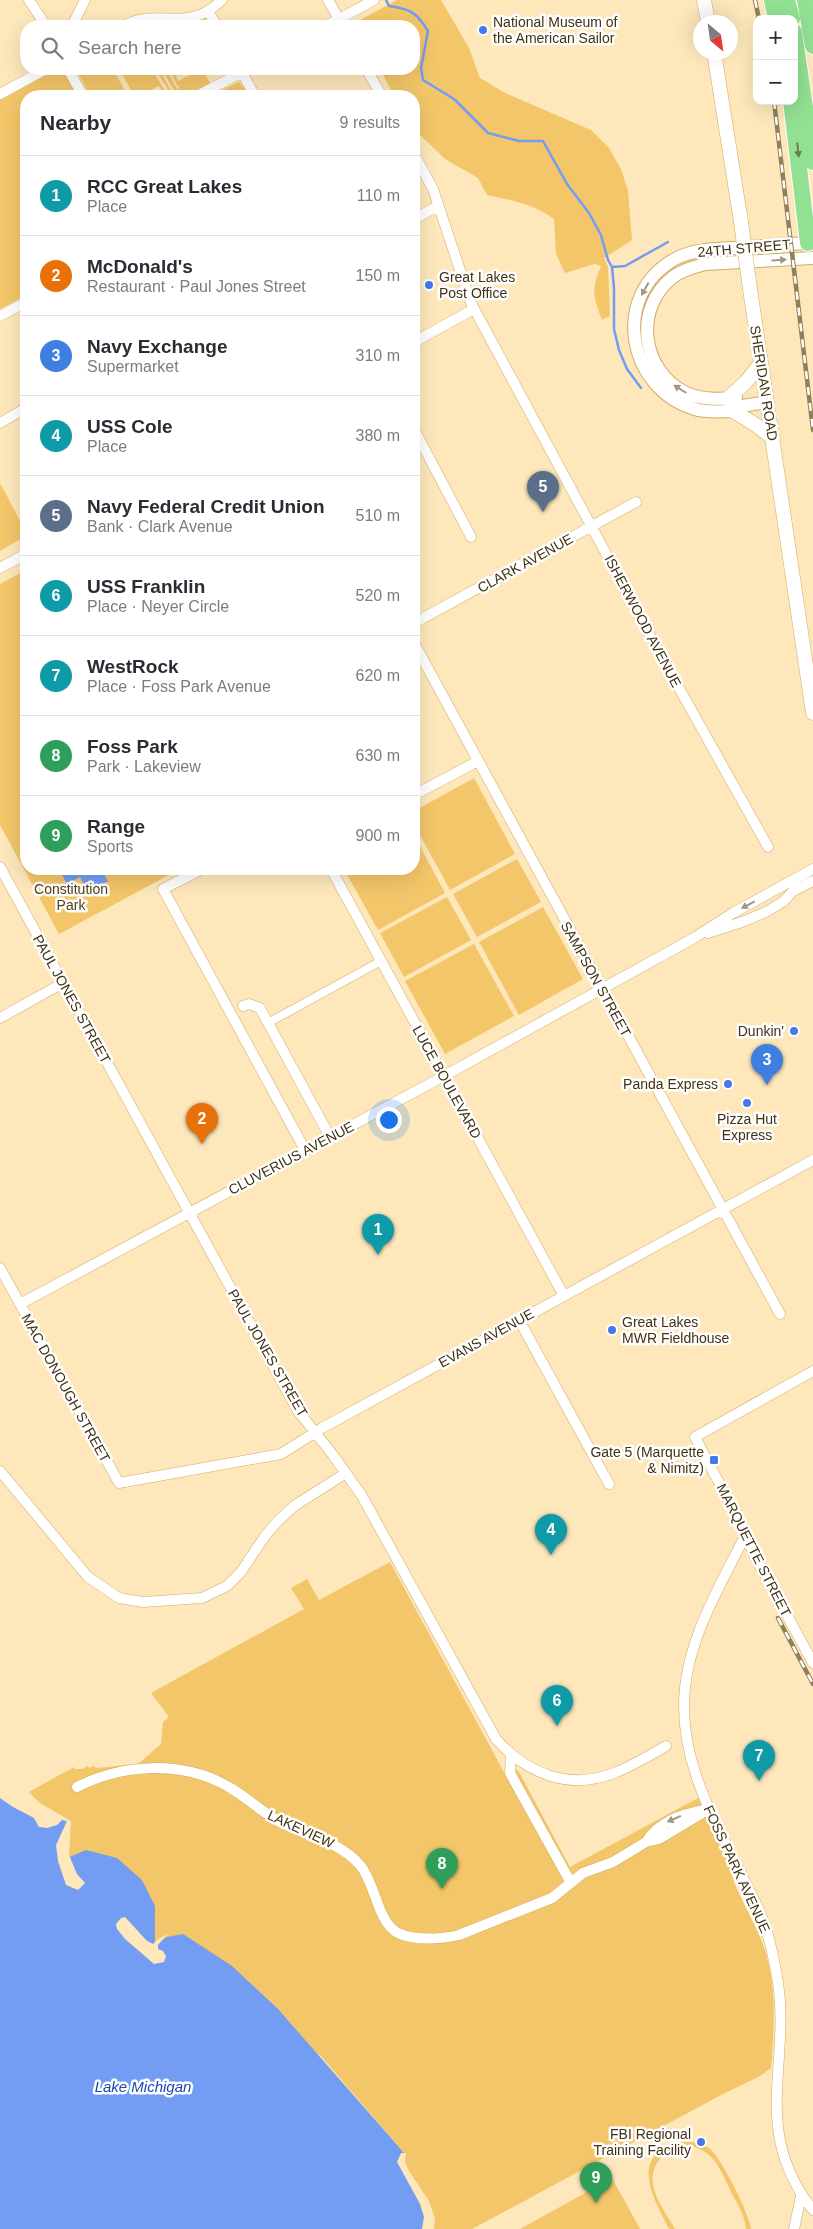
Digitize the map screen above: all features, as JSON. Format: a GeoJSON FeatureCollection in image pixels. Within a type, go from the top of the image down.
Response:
{"type":"FeatureCollection","features":[{"type":"Feature","properties":{"kind":"highway"},"geometry":{"type":"LineString","coordinates":[[772,0],[775,15]]}},
{"type":"Feature","properties":{"kind":"highway"},"geometry":{"type":"LineString","coordinates":[[787,0],[791,15]]}},
{"type":"Feature","properties":{"kind":"highway"},"geometry":{"type":"LineString","coordinates":[[805,0],[813,46]]}},
{"type":"Feature","properties":{"kind":"highway"},"geometry":{"type":"LineString","coordinates":[[798,59],[813,162]]}},
{"type":"Feature","properties":{"kind":"highway"},"geometry":{"type":"LineString","coordinates":[[792,105],[811,248]]}},
{"type":"Feature","properties":{"kind":"main road"},"geometry":{"type":"LineString","coordinates":[[704,0],[707,15]]}},
{"type":"Feature","properties":{"kind":"main road","name":"SHERIDAN ROAD"},"geometry":{"type":"LineString","coordinates":[[715,60],[813,713]]}},
{"type":"Feature","properties":{"kind":"main road"},"geometry":{"type":"LineString","coordinates":[[761,363],[730,405],[773,438]]}},
{"type":"Feature","properties":{"kind":"street"},"geometry":{"type":"LineString","coordinates":[[29,0],[42,20]]}},
{"type":"Feature","properties":{"kind":"street"},"geometry":{"type":"LineString","coordinates":[[75,20],[85,0]]}},
{"type":"Feature","properties":{"kind":"street"},"geometry":{"type":"LineString","coordinates":[[138,20],[145,17],[180,20],[192,18],[208,11],[222,0]]}},
{"type":"Feature","properties":{"kind":"street"},"geometry":{"type":"LineString","coordinates":[[328,0],[339,20]]}},
{"type":"Feature","properties":{"kind":"street"},"geometry":{"type":"LineString","coordinates":[[344,20],[355,10],[374,0]]}},
{"type":"Feature","properties":{"kind":"street"},"geometry":{"type":"LineString","coordinates":[[208,11],[213,20]]}},
{"type":"Feature","properties":{"kind":"street"},"geometry":{"type":"LineString","coordinates":[[0,94],[35,75]]}},
{"type":"Feature","properties":{"kind":"street"},"geometry":{"type":"LineString","coordinates":[[71,75],[80,90]]}},
{"type":"Feature","properties":{"kind":"street"},"geometry":{"type":"LineString","coordinates":[[208,90],[234,75]]}},
{"type":"Feature","properties":{"kind":"street"},"geometry":{"type":"LineString","coordinates":[[245,75],[252,90]]}},
{"type":"Feature","properties":{"kind":"street"},"geometry":{"type":"LineString","coordinates":[[370,75],[378,90]]}},
{"type":"Feature","properties":{"kind":"street","name":"ISHERWOOD AVENUE"},"geometry":{"type":"LineString","coordinates":[[420,165],[433,188],[474,309],[768,847]]}},
{"type":"Feature","properties":{"kind":"street"},"geometry":{"type":"LineString","coordinates":[[420,216],[438,206]]}},
{"type":"Feature","properties":{"kind":"street","name":"24TH STREET"},"geometry":{"type":"LineString","coordinates":[[766,399],[696,410],[665,393],[651,380],[641,362],[635,344],[634,324],[637,305],[645,287],[656,273],[672,261],[689,253],[711,250],[811,248]]}},
{"type":"Feature","properties":{"kind":"street"},"geometry":{"type":"LineString","coordinates":[[0,316],[20,306]]}},
{"type":"Feature","properties":{"kind":"street"},"geometry":{"type":"LineString","coordinates":[[420,339],[474,309]]}},
{"type":"Feature","properties":{"kind":"street"},"geometry":{"type":"LineString","coordinates":[[0,422],[20,411]]}},
{"type":"Feature","properties":{"kind":"street"},"geometry":{"type":"LineString","coordinates":[[420,440],[471,537]]}},
{"type":"Feature","properties":{"kind":"street","name":"CLARK AVENUE"},"geometry":{"type":"LineString","coordinates":[[420,620],[636,502]]}},
{"type":"Feature","properties":{"kind":"street"},"geometry":{"type":"LineString","coordinates":[[0,568],[20,557]]}},
{"type":"Feature","properties":{"kind":"street","name":"SAMPSON STREET"},"geometry":{"type":"LineString","coordinates":[[420,654],[600,988],[780,1314]]}},
{"type":"Feature","properties":{"kind":"street"},"geometry":{"type":"LineString","coordinates":[[420,792],[478,761]]}},
{"type":"Feature","properties":{"kind":"street","name":"PAUL JONES STREET"},"geometry":{"type":"LineString","coordinates":[[0,868],[298,1411],[362,1496],[491,1732],[511,1755],[540,1774],[563,1779],[584,1780],[617,1772],[666,1746]]}},
{"type":"Feature","properties":{"kind":"street"},"geometry":{"type":"LineString","coordinates":[[792,886],[813,869]]}},
{"type":"Feature","properties":{"kind":"street"},"geometry":{"type":"LineString","coordinates":[[190,875],[163,889],[305,1150]]}},
{"type":"Feature","properties":{"kind":"street","name":"LUCE BOULEVARD"},"geometry":{"type":"LineString","coordinates":[[334,875],[564,1296]]}},
{"type":"Feature","properties":{"kind":"street"},"geometry":{"type":"LineString","coordinates":[[792,886],[813,881]]}},
{"type":"Feature","properties":{"kind":"street","name":"CLUVERIUS AVENUE"},"geometry":{"type":"LineString","coordinates":[[694,938],[766,912],[784,901],[792,886]]}},
{"type":"Feature","properties":{"kind":"street","name":"CLUVERIUS AVENUE"},"geometry":{"type":"LineString","coordinates":[[20,1304],[444,1076],[600,988],[694,938],[733,913],[792,886]]}},
{"type":"Feature","properties":{"kind":"street"},"geometry":{"type":"LineString","coordinates":[[268,1023],[381,961]]}},
{"type":"Feature","properties":{"kind":"street"},"geometry":{"type":"LineString","coordinates":[[0,1018],[63,983]]}},
{"type":"Feature","properties":{"kind":"street"},"geometry":{"type":"LineString","coordinates":[[243,1006],[249,1004],[257,1006],[330,1137]]}},
{"type":"Feature","properties":{"kind":"street","name":"EVANS AVENUE"},"geometry":{"type":"LineString","coordinates":[[147,1478],[281,1454],[314,1433],[813,1160]]}},
{"type":"Feature","properties":{"kind":"street","name":"MAC DONOUGH STREET"},"geometry":{"type":"LineString","coordinates":[[0,1268],[119,1483],[147,1478]]}},
{"type":"Feature","properties":{"kind":"street"},"geometry":{"type":"LineString","coordinates":[[519,1320],[609,1484]]}},
{"type":"Feature","properties":{"kind":"street","name":"MARQUETTE STREET"},"geometry":{"type":"LineString","coordinates":[[813,1371],[695,1437],[746,1534],[754,1555],[813,1663]]}},
{"type":"Feature","properties":{"kind":"street"},"geometry":{"type":"LineString","coordinates":[[0,1471],[88,1578],[119,1598],[143,1602],[202,1598],[227,1586],[241,1572],[264,1536],[276,1523],[294,1506],[346,1473]]}},
{"type":"Feature","properties":{"kind":"street","name":"FOSS PARK AVENUE"},"geometry":{"type":"LineString","coordinates":[[746,1534],[702,1625],[692,1653],[686,1684],[685,1726],[696,1772],[709,1809],[757,1906],[770,1944],[780,1997],[781,2039],[776,2103],[777,2130],[782,2150],[801,2196],[813,2210]]}},
{"type":"Feature","properties":{"kind":"street"},"geometry":{"type":"LineString","coordinates":[[511,1755],[510,1773],[571,1883]]}},
{"type":"Feature","properties":{"kind":"street","name":"LAKEVIEW"},"geometry":{"type":"LineString","coordinates":[[77,1787],[114,1772],[167,1768],[207,1777],[227,1786],[276,1820],[337,1846],[350,1855],[361,1866],[370,1880],[382,1914],[388,1924],[399,1934],[411,1937],[447,1938],[459,1936],[552,1898],[583,1873],[612,1862],[646,1842],[659,1839],[709,1809]]}},
{"type":"Feature","properties":{"kind":"street"},"geometry":{"type":"LineString","coordinates":[[794,2229],[801,2196]]}},
{"type":"Feature","properties":{"kind":"green space"},"geometry":{"type":"Polygon","coordinates":[[[397,0],[441,0],[469,48],[480,78],[505,93],[591,130],[609,148],[621,169],[628,191],[632,240],[604,258],[608,267],[610,316],[602,320],[595,299],[596,281],[601,266],[594,264],[565,273],[556,254],[554,219],[530,206],[487,195],[478,178],[445,159],[420,135],[420,90],[391,90],[383,75],[420,75],[420,20],[360,20],[397,0]]]}},
{"type":"Feature","properties":{"kind":"green space"},"geometry":{"type":"Polygon","coordinates":[[[46,75],[66,75],[75,90],[20,90],[20,298],[0,309],[0,100],[46,75]]]}},
{"type":"Feature","properties":{"kind":"green space"},"geometry":{"type":"Polygon","coordinates":[[[79,75],[116,75],[125,90],[87,90],[79,75]]]}},
{"type":"Feature","properties":{"kind":"green space"},"geometry":{"type":"Polygon","coordinates":[[[123,75],[156,75],[164,90],[161,90],[159,86],[151,90],[131,90],[123,75]]]}},
{"type":"Feature","properties":{"kind":"green space"},"geometry":{"type":"Polygon","coordinates":[[[159,75],[162,75],[171,90],[168,90],[159,75]]]}},
{"type":"Feature","properties":{"kind":"green space"},"geometry":{"type":"Polygon","coordinates":[[[165,75],[169,75],[178,90],[173,90],[165,75]]]}},
{"type":"Feature","properties":{"kind":"green space"},"geometry":{"type":"Polygon","coordinates":[[[172,75],[178,75],[176,76],[178,81],[190,75],[205,75],[210,83],[197,90],[178,90],[179,84],[178,87],[172,75]]]}},
{"type":"Feature","properties":{"kind":"green space"},"geometry":{"type":"Polygon","coordinates":[[[239,82],[245,90],[222,90],[239,82]]]}},
{"type":"Feature","properties":{"kind":"green space"},"geometry":{"type":"Polygon","coordinates":[[[0,483],[20,521],[20,539],[0,551],[0,483]]]}},
{"type":"Feature","properties":{"kind":"green space","name":"Constitution Park"},"geometry":{"type":"Polygon","coordinates":[[[20,573],[20,862],[0,825],[0,584],[20,573]]]}},
{"type":"Feature","properties":{"kind":"green space"},"geometry":{"type":"Polygon","coordinates":[[[474,778],[515,854],[450,890],[420,835],[420,808],[474,778]]]}},
{"type":"Feature","properties":{"kind":"green space"},"geometry":{"type":"Polygon","coordinates":[[[420,846],[445,893],[378,930],[347,875],[420,875],[420,846]]]}},
{"type":"Feature","properties":{"kind":"green space"},"geometry":{"type":"Polygon","coordinates":[[[517,859],[541,902],[477,937],[453,894],[517,859]]]}},
{"type":"Feature","properties":{"kind":"green space","name":"Constitution Park"},"geometry":{"type":"Polygon","coordinates":[[[27,875],[169,875],[59,934],[27,875]]]}},
{"type":"Feature","properties":{"kind":"green space"},"geometry":{"type":"Polygon","coordinates":[[[447,897],[471,940],[404,977],[380,933],[447,897]]]}},
{"type":"Feature","properties":{"kind":"green space"},"geometry":{"type":"Polygon","coordinates":[[[543,907],[583,979],[519,1015],[479,942],[543,907]]]}},
{"type":"Feature","properties":{"kind":"green space"},"geometry":{"type":"Polygon","coordinates":[[[474,944],[514,1016],[445,1054],[405,981],[474,944]]]}},
{"type":"Feature","properties":{"kind":"green space"},"geometry":{"type":"Polygon","coordinates":[[[390,1562],[506,1776],[518,1770],[570,1867],[698,1798],[759,1936],[766,1954],[772,1982],[774,2025],[771,2068],[760,2076],[721,2095],[472,2229],[431,2229],[402,2162],[405,2154],[321,2056],[155,1943],[155,1906],[67,1859],[68,1822],[60,1819],[25,1794],[74,1767],[75,1769],[82,1769],[88,1766],[89,1768],[93,1766],[97,1768],[138,1764],[161,1744],[163,1722],[169,1717],[151,1693],[304,1609],[291,1588],[307,1579],[319,1600],[390,1562]]]}},
{"type":"Feature","properties":{"kind":"green space"},"geometry":{"type":"Polygon","coordinates":[[[680,2142],[699,2143],[710,2149],[715,2155],[728,2174],[751,2229],[746,2229],[741,2211],[714,2160],[705,2152],[686,2146],[677,2148],[661,2157],[653,2174],[656,2195],[675,2229],[669,2229],[652,2191],[649,2167],[654,2157],[664,2148],[680,2142]]]}},
{"type":"Feature","properties":{"kind":"green space"},"geometry":{"type":"Polygon","coordinates":[[[612,2178],[640,2229],[520,2229],[612,2178]]]}},
{"type":"Feature","properties":{"kind":"water"},"geometry":{"type":"Polygon","coordinates":[[[62,875],[104,875],[108,881],[88,892],[80,877],[67,884],[62,875]]]}},
{"type":"Feature","properties":{"kind":"water","name":"Lake Michigan"},"geometry":{"type":"Polygon","coordinates":[[[0,1767],[31,1799],[58,1818],[68,1822],[67,1858],[86,1850],[117,1858],[142,1880],[155,1906],[155,1943],[167,1937],[183,1934],[232,1966],[278,2009],[405,2154],[402,2162],[427,2201],[431,2229],[0,2229],[0,1767]]]}},
{"type":"Feature","properties":{"kind":"pier"},"geometry":{"type":"Polygon","coordinates":[[[0,1764],[40,1803],[71,1821],[69,1855],[77,1874],[85,1883],[78,1890],[66,1885],[58,1861],[56,1845],[67,1821],[62,1820],[57,1825],[47,1828],[39,1827],[34,1818],[0,1798],[0,1764]]]}},
{"type":"Feature","properties":{"kind":"pier"},"geometry":{"type":"Polygon","coordinates":[[[125,1917],[147,1941],[153,1944],[168,1934],[158,1945],[158,1949],[163,1951],[166,1956],[164,1962],[154,1964],[125,1939],[117,1929],[116,1924],[121,1918],[125,1917]]]}},
{"type":"Feature","properties":{"kind":"pier"},"geometry":{"type":"Polygon","coordinates":[[[401,2153],[406,2153],[405,2162],[409,2171],[429,2201],[435,2219],[434,2229],[422,2229],[424,2217],[420,2204],[397,2162],[401,2153]]]}},
{"type":"Feature","properties":{"kind":"waterway"},"geometry":{"type":"LineString","coordinates":[[386,0],[389,6],[413,13],[428,31],[421,68],[423,80],[454,99],[488,133],[519,141],[543,141],[567,184],[589,213],[601,235],[608,260],[612,267],[614,329],[619,350],[627,369],[641,388]]}},
{"type":"Feature","properties":{"kind":"waterway"},"geometry":{"type":"LineString","coordinates":[[612,267],[625,266],[668,242]]}},
{"type":"Feature","properties":{"kind":"railway"},"geometry":{"type":"LineString","coordinates":[[755,0],[758,15]]}},
{"type":"Feature","properties":{"kind":"railway"},"geometry":{"type":"LineString","coordinates":[[774,105],[813,430]]}},
{"type":"Feature","properties":{"kind":"railway"},"geometry":{"type":"LineString","coordinates":[[778,1618],[813,1684]]}},
{"type":"Feature","properties":{"kind":"place","name":"National Museum of the American Sailor"},"geometry":{"type":"Point","coordinates":[483,30]}},
{"type":"Feature","properties":{"kind":"place","name":"Great Lakes Post Office"},"geometry":{"type":"Point","coordinates":[429,285]}},
{"type":"Feature","properties":{"kind":"place","name":"Navy Federal Credit Union"},"geometry":{"type":"Point","coordinates":[543,512]}},
{"type":"Feature","properties":{"kind":"place","name":"Dunkin'"},"geometry":{"type":"Point","coordinates":[794,1031]}},
{"type":"Feature","properties":{"kind":"place","name":"Panda Express"},"geometry":{"type":"Point","coordinates":[728,1084]}},
{"type":"Feature","properties":{"kind":"place","name":"Navy Exchange"},"geometry":{"type":"Point","coordinates":[767,1085]}},
{"type":"Feature","properties":{"kind":"place","name":"Pizza Hut Express"},"geometry":{"type":"Point","coordinates":[747,1103]}},
{"type":"Feature","properties":{"kind":"place","name":"McDonald's"},"geometry":{"type":"Point","coordinates":[202,1144]}},
{"type":"Feature","properties":{"kind":"place","name":"RCC Great Lakes"},"geometry":{"type":"Point","coordinates":[378,1255]}},
{"type":"Feature","properties":{"kind":"place","name":"Great Lakes MWR Fieldhouse"},"geometry":{"type":"Point","coordinates":[612,1330]}},
{"type":"Feature","properties":{"kind":"place","name":"Gate 5 (Marquette & Nimitz)"},"geometry":{"type":"Point","coordinates":[714,1460]}},
{"type":"Feature","properties":{"kind":"place","name":"USS Cole"},"geometry":{"type":"Point","coordinates":[551,1555]}},
{"type":"Feature","properties":{"kind":"place","name":"USS Franklin"},"geometry":{"type":"Point","coordinates":[557,1726]}},
{"type":"Feature","properties":{"kind":"place","name":"WestRock"},"geometry":{"type":"Point","coordinates":[759,1781]}},
{"type":"Feature","properties":{"kind":"place","name":"Foss Park"},"geometry":{"type":"Point","coordinates":[442,1889]}},
{"type":"Feature","properties":{"kind":"place","name":"FBI Regional Training Facility"},"geometry":{"type":"Point","coordinates":[701,2142]}},
{"type":"Feature","properties":{"kind":"place","name":"Range"},"geometry":{"type":"Point","coordinates":[596,2203]}}]}
